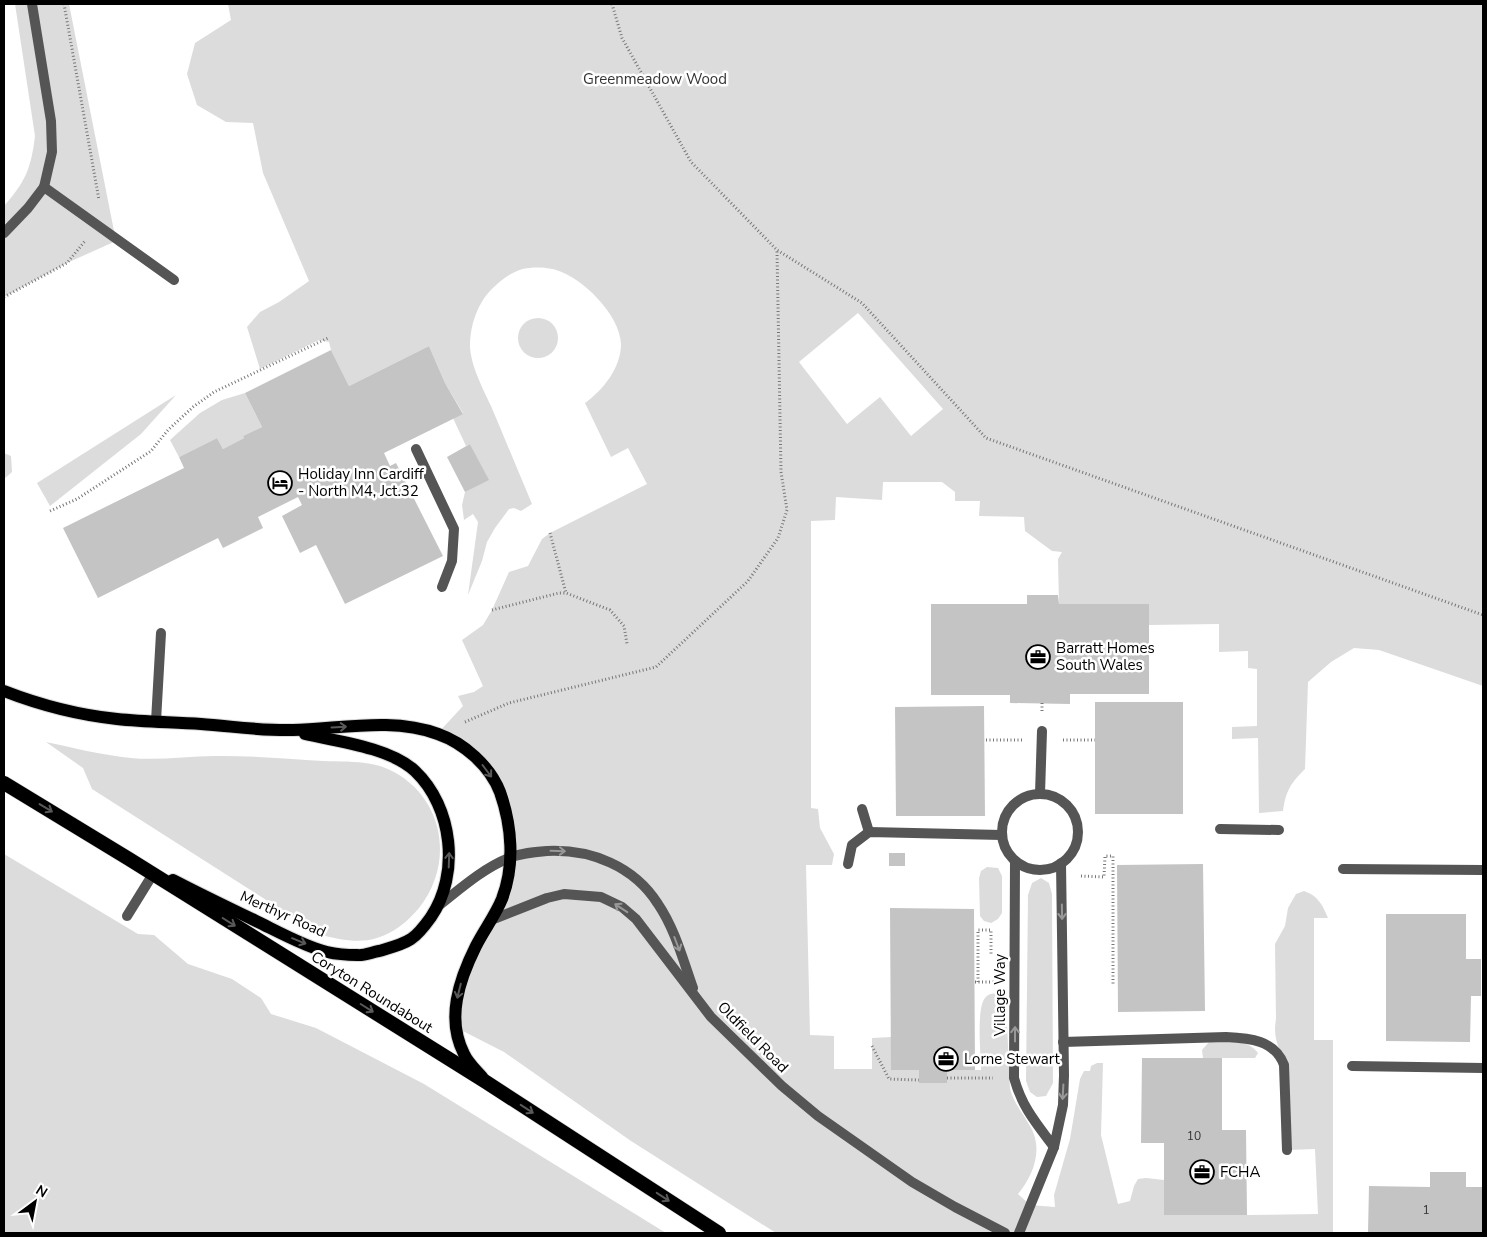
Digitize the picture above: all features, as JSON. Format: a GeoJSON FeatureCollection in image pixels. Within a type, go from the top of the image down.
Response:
{"type":"FeatureCollection","features":[{"type":"Feature","properties":{"kind":"highway","name":"Coryton Roundabout"},"geometry":{"type":"LineString","coordinates":[[4,783],[486,1082],[719,1233]]}},
{"type":"Feature","properties":{"kind":"main road","name":"Merthyr Road"},"geometry":{"type":"LineString","coordinates":[[4,691],[79,713],[117,719],[291,730],[384,725],[412,727],[438,733],[459,744],[487,770],[498,788],[509,823],[510,858],[502,898],[492,920],[476,945],[463,974],[455,1011],[455,1026],[464,1055],[486,1082]]}},
{"type":"Feature","properties":{"kind":"main road","name":"Merthyr Road"},"geometry":{"type":"LineString","coordinates":[[129,859],[288,936],[326,952],[359,956],[389,949],[412,939],[426,925],[437,907],[447,880],[449,847],[445,824],[438,804],[424,781],[414,770],[390,755],[291,730]]}},
{"type":"Feature","properties":{"kind":"street"},"geometry":{"type":"LineString","coordinates":[[4,233],[28,208],[44,187],[52,152],[52,121],[32,4]]}},
{"type":"Feature","properties":{"kind":"street"},"geometry":{"type":"LineString","coordinates":[[44,187],[174,280]]}},
{"type":"Feature","properties":{"kind":"street"},"geometry":{"type":"LineString","coordinates":[[416,449],[454,529],[452,561],[442,587]]}},
{"type":"Feature","properties":{"kind":"street"},"geometry":{"type":"LineString","coordinates":[[156,721],[161,633]]}},
{"type":"Feature","properties":{"kind":"street"},"geometry":{"type":"LineString","coordinates":[[1040,794],[1042,736]]}},
{"type":"Feature","properties":{"kind":"street"},"geometry":{"type":"LineString","coordinates":[[1040,794],[1051,796],[1062,802],[1072,812],[1077,824],[1074,850],[1055,867],[1042,870],[1030,869],[1015,861],[1004,846],[1002,835],[1003,823],[1008,812],[1016,802],[1026,797],[1040,794]]}},
{"type":"Feature","properties":{"kind":"street"},"geometry":{"type":"LineString","coordinates":[[862,809],[870,832]]}},
{"type":"Feature","properties":{"kind":"street"},"geometry":{"type":"LineString","coordinates":[[1220,829],[1279,830]]}},
{"type":"Feature","properties":{"kind":"street"},"geometry":{"type":"LineString","coordinates":[[848,864],[852,845],[870,832],[1002,835]]}},
{"type":"Feature","properties":{"kind":"street"},"geometry":{"type":"LineString","coordinates":[[437,907],[478,875],[510,858],[530,852],[580,852],[603,858],[634,877],[658,904],[665,916],[697,999]]}},
{"type":"Feature","properties":{"kind":"street","name":"Village Way"},"geometry":{"type":"LineString","coordinates":[[1015,861],[1014,1078],[1019,1096],[1054,1147]]}},
{"type":"Feature","properties":{"kind":"street"},"geometry":{"type":"LineString","coordinates":[[1018,1233],[1054,1147],[1063,1105],[1061,863]]}},
{"type":"Feature","properties":{"kind":"street"},"geometry":{"type":"LineString","coordinates":[[1343,868],[1483,870]]}},
{"type":"Feature","properties":{"kind":"street"},"geometry":{"type":"LineString","coordinates":[[127,916],[153,874]]}},
{"type":"Feature","properties":{"kind":"street","name":"Oldfield Road"},"geometry":{"type":"LineString","coordinates":[[492,920],[547,898],[564,894],[601,897],[622,907],[636,918],[711,1017],[782,1086],[818,1116],[912,1182],[1005,1233]]}},
{"type":"Feature","properties":{"kind":"street"},"geometry":{"type":"LineString","coordinates":[[1063,1042],[1226,1037],[1249,1038],[1262,1042],[1275,1050],[1284,1065],[1288,1150]]}},
{"type":"Feature","properties":{"kind":"street"},"geometry":{"type":"LineString","coordinates":[[1352,1066],[1483,1068]]}},
{"type":"Feature","properties":{"kind":"path"},"geometry":{"type":"LineString","coordinates":[[4,297],[67,263],[98,226],[102,216],[64,4]]}},
{"type":"Feature","properties":{"kind":"path"},"geometry":{"type":"LineString","coordinates":[[612,4],[622,38],[691,162],[777,250],[862,303],[986,438],[1483,615]]}},
{"type":"Feature","properties":{"kind":"path"},"geometry":{"type":"LineString","coordinates":[[438,733],[510,703],[656,666],[748,581],[778,538],[787,510],[781,472],[777,250]]}},
{"type":"Feature","properties":{"kind":"path"},"geometry":{"type":"LineString","coordinates":[[50,511],[77,499],[151,451],[168,430],[193,407],[214,392],[328,338]]}},
{"type":"Feature","properties":{"kind":"path"},"geometry":{"type":"LineString","coordinates":[[550,533],[566,593]]}},
{"type":"Feature","properties":{"kind":"path"},"geometry":{"type":"LineString","coordinates":[[492,610],[558,593],[566,593],[610,610],[624,626],[627,644]]}},
{"type":"Feature","properties":{"kind":"path"},"geometry":{"type":"LineString","coordinates":[[986,740],[1042,736],[1095,740]]}},
{"type":"Feature","properties":{"kind":"path"},"geometry":{"type":"LineString","coordinates":[[1061,876],[1104,877],[1105,856],[1112,856],[1113,984]]}},
{"type":"Feature","properties":{"kind":"path"},"geometry":{"type":"LineString","coordinates":[[990,982],[976,982],[978,930],[990,930],[992,962]]}},
{"type":"Feature","properties":{"kind":"path"},"geometry":{"type":"LineString","coordinates":[[872,1046],[889,1079],[919,1080]]}},
{"type":"Feature","properties":{"kind":"path"},"geometry":{"type":"LineString","coordinates":[[947,1078],[1014,1078]]}},
{"type":"Feature","properties":{"kind":"green space"},"geometry":{"type":"Polygon","coordinates":[[[15,4],[69,4],[116,241],[67,263],[4,297],[4,206],[18,189],[26,174],[32,157],[35,136],[15,4]]]}},
{"type":"Feature","properties":{"kind":"green space","name":"Greenmeadow Wood"},"geometry":{"type":"Polygon","coordinates":[[[228,4],[1483,4],[1483,686],[1379,650],[1354,648],[1331,662],[1308,682],[1305,769],[1290,787],[1283,811],[1259,813],[1258,738],[1232,739],[1232,727],[1257,726],[1257,669],[1248,668],[1248,651],[1219,652],[1219,624],[1148,625],[1148,604],[1059,604],[1058,559],[1062,552],[1052,551],[1025,531],[1024,517],[979,516],[980,501],[955,501],[955,492],[942,482],[883,482],[882,500],[836,497],[835,520],[811,521],[811,808],[818,809],[820,828],[834,854],[832,865],[806,865],[810,1035],[834,1036],[834,1069],[872,1069],[872,1038],[891,1037],[891,1070],[919,1070],[919,1083],[946,1083],[947,1070],[981,1070],[980,1022],[982,1004],[985,998],[991,994],[1003,995],[1006,1003],[1010,1089],[1016,1104],[1030,1126],[1036,1144],[1035,1162],[1032,1171],[1018,1194],[1030,1205],[1055,1207],[1054,1195],[1070,1139],[1080,1079],[1084,1071],[1090,1071],[1091,1066],[1103,1063],[1101,1135],[1118,1204],[1130,1201],[1138,1179],[1146,1178],[1164,1180],[1247,1215],[1318,1214],[1315,1149],[1287,1150],[1284,1068],[1275,1034],[1275,944],[1285,926],[1288,908],[1296,894],[1304,891],[1313,895],[1319,901],[1328,918],[1314,918],[1314,1040],[1333,1040],[1333,1233],[776,1233],[631,1141],[504,1052],[455,1027],[455,1004],[502,898],[509,823],[487,770],[438,733],[463,706],[458,696],[474,692],[483,686],[462,640],[483,625],[509,572],[528,566],[542,539],[550,533],[647,484],[628,448],[611,457],[585,403],[610,378],[618,362],[621,344],[619,333],[607,310],[588,289],[567,274],[556,270],[533,268],[515,272],[494,287],[483,299],[473,322],[470,337],[472,360],[532,504],[521,511],[514,508],[509,509],[495,528],[487,542],[482,561],[468,595],[478,522],[473,514],[464,520],[462,505],[465,492],[488,479],[470,444],[466,446],[453,418],[463,413],[445,383],[429,346],[349,386],[329,342],[319,340],[260,369],[247,327],[260,312],[279,302],[309,281],[263,173],[253,123],[226,122],[197,105],[187,74],[195,43],[231,20],[228,4]],[[858,313],[799,362],[847,424],[880,397],[911,436],[943,409],[858,313]]]}},
{"type":"Feature","properties":{"kind":"green space"},"geometry":{"type":"Polygon","coordinates":[[[538,318],[552,324],[558,338],[552,352],[538,358],[524,352],[518,338],[524,324],[538,318]]]}},
{"type":"Feature","properties":{"kind":"green space"},"geometry":{"type":"Polygon","coordinates":[[[245,393],[262,427],[223,449],[217,438],[179,457],[170,440],[200,413],[222,400],[245,393]]]}},
{"type":"Feature","properties":{"kind":"green space"},"geometry":{"type":"Polygon","coordinates":[[[176,395],[141,434],[50,506],[37,483],[176,395]]]}},
{"type":"Feature","properties":{"kind":"green space"},"geometry":{"type":"Polygon","coordinates":[[[4,453],[11,456],[12,472],[4,479],[4,453]]]}},
{"type":"Feature","properties":{"kind":"green space"},"geometry":{"type":"Polygon","coordinates":[[[46,742],[131,758],[247,756],[359,762],[377,765],[394,772],[411,784],[424,799],[434,816],[439,834],[440,853],[437,872],[430,891],[419,908],[395,930],[377,938],[363,941],[321,935],[92,789],[83,768],[46,742]]]}},
{"type":"Feature","properties":{"kind":"green space"},"geometry":{"type":"Polygon","coordinates":[[[4,854],[138,934],[154,935],[188,964],[232,979],[261,998],[271,1014],[316,1028],[424,1084],[666,1233],[4,1233],[4,854]]]}},
{"type":"Feature","properties":{"kind":"green space"},"geometry":{"type":"Polygon","coordinates":[[[987,867],[998,868],[1002,876],[1002,913],[998,919],[991,923],[984,921],[980,916],[979,878],[981,871],[987,867]]]}},
{"type":"Feature","properties":{"kind":"green space"},"geometry":{"type":"Polygon","coordinates":[[[1041,878],[1049,883],[1052,894],[1053,1083],[1046,1096],[1037,1097],[1030,1092],[1026,1081],[1028,895],[1032,883],[1041,878]]]}},
{"type":"Feature","properties":{"kind":"green space"},"geometry":{"type":"Polygon","coordinates":[[[1209,1042],[1242,1043],[1253,1048],[1258,1053],[1255,1058],[1203,1058],[1202,1050],[1209,1042]]]}},
{"type":"Feature","properties":{"kind":"building","name":"Holiday Inn Cardiff - North M4, Jct.32"},"geometry":{"type":"Polygon","coordinates":[[[429,346],[445,383],[463,414],[384,453],[390,466],[396,463],[443,556],[345,604],[316,545],[300,553],[282,516],[302,505],[298,497],[258,517],[263,528],[223,548],[218,538],[98,598],[63,528],[184,468],[179,457],[217,438],[223,449],[262,427],[245,393],[331,350],[349,386],[429,346]]]}},
{"type":"Feature","properties":{"kind":"building"},"geometry":{"type":"Polygon","coordinates":[[[470,444],[489,480],[465,492],[447,457],[470,444]]]}},
{"type":"Feature","properties":{"kind":"building"},"geometry":{"type":"Polygon","coordinates":[[[1027,595],[1058,595],[1059,604],[1149,604],[1149,694],[1070,694],[1070,704],[1010,703],[1010,695],[931,695],[931,604],[1027,604],[1027,595]]]}},
{"type":"Feature","properties":{"kind":"building"},"geometry":{"type":"Polygon","coordinates":[[[1095,702],[1183,702],[1183,814],[1095,814],[1095,702]]]}},
{"type":"Feature","properties":{"kind":"building"},"geometry":{"type":"Polygon","coordinates":[[[984,706],[985,816],[896,816],[895,707],[984,706]]]}},
{"type":"Feature","properties":{"kind":"building"},"geometry":{"type":"Polygon","coordinates":[[[889,853],[905,853],[905,866],[889,866],[889,853]]]}},
{"type":"Feature","properties":{"kind":"building"},"geometry":{"type":"Polygon","coordinates":[[[1203,864],[1205,1011],[1118,1012],[1117,865],[1203,864]]]}},
{"type":"Feature","properties":{"kind":"building"},"geometry":{"type":"Polygon","coordinates":[[[890,908],[974,909],[975,1070],[947,1070],[947,1083],[919,1083],[919,1070],[891,1070],[890,908]]]}},
{"type":"Feature","properties":{"kind":"building"},"geometry":{"type":"Polygon","coordinates":[[[1386,914],[1466,914],[1466,959],[1481,959],[1481,996],[1471,996],[1470,1042],[1386,1041],[1386,914]]]}},
{"type":"Feature","properties":{"kind":"building"},"geometry":{"type":"Polygon","coordinates":[[[1142,1058],[1222,1058],[1222,1130],[1246,1130],[1247,1215],[1164,1215],[1164,1143],[1141,1143],[1142,1058]]]}},
{"type":"Feature","properties":{"kind":"building"},"geometry":{"type":"Polygon","coordinates":[[[1430,1172],[1466,1172],[1466,1187],[1483,1187],[1483,1233],[1368,1233],[1369,1186],[1430,1187],[1430,1172]]]}},
{"type":"Feature","properties":{"kind":"place","name":"Holiday Inn Cardiff - North M4, Jct.32"},"geometry":{"type":"Point","coordinates":[280,483]}},
{"type":"Feature","properties":{"kind":"place","name":"Barratt Homes South Wales"},"geometry":{"type":"Point","coordinates":[1038,657]}},
{"type":"Feature","properties":{"kind":"place","name":"Lorne Stewart"},"geometry":{"type":"Point","coordinates":[946,1059]}},
{"type":"Feature","properties":{"kind":"place","name":"FCHA"},"geometry":{"type":"Point","coordinates":[1202,1172]}}]}
